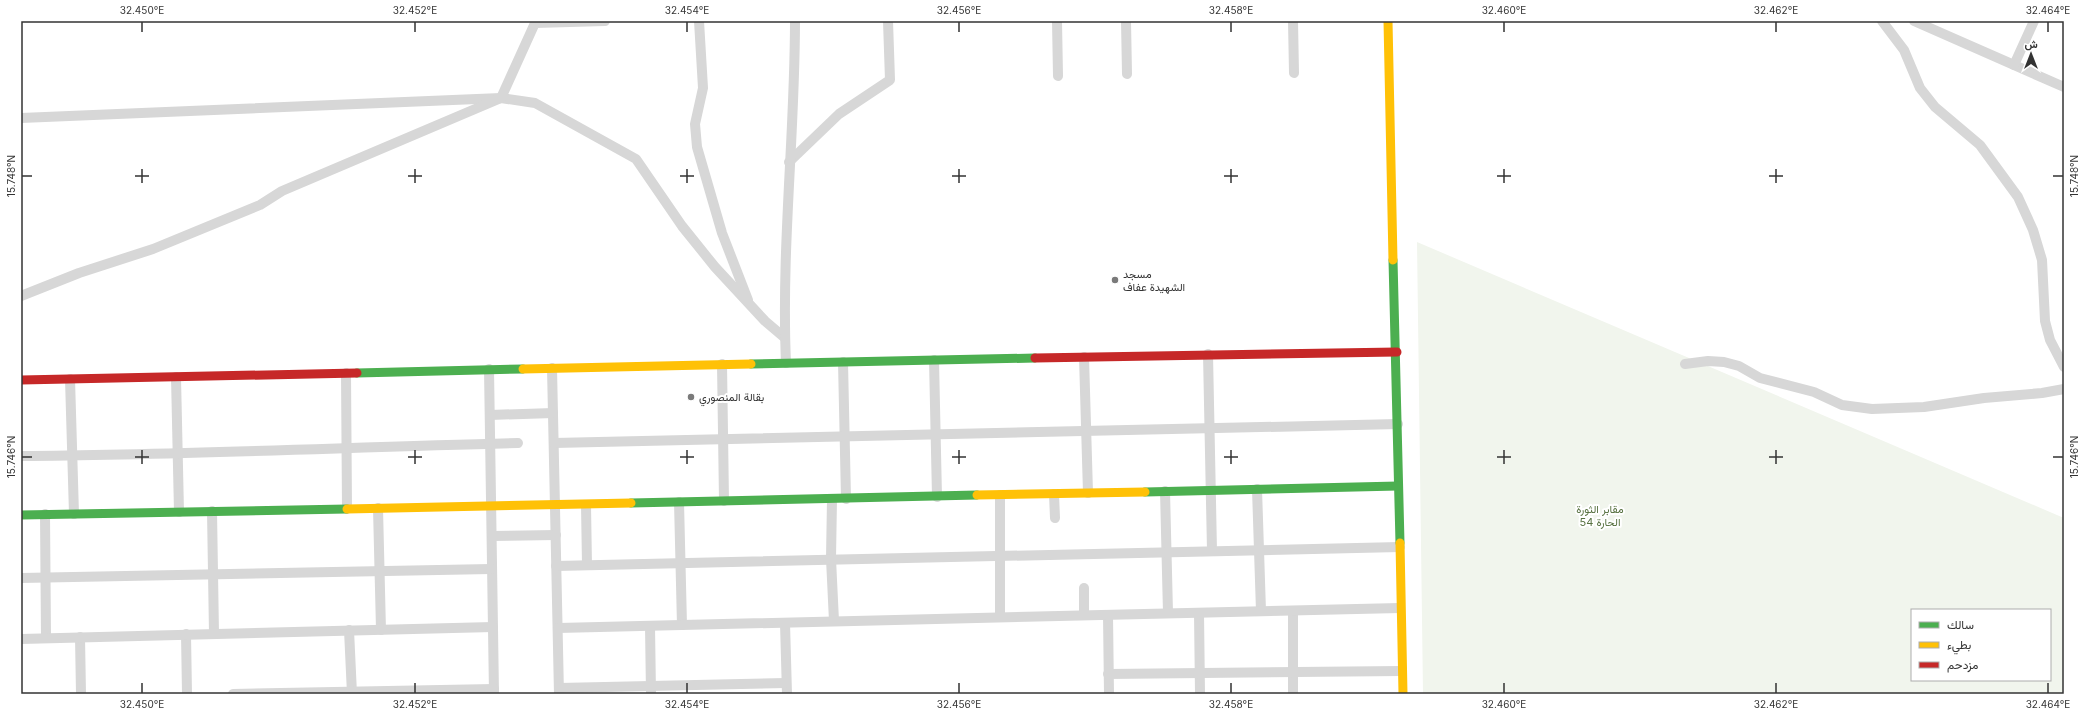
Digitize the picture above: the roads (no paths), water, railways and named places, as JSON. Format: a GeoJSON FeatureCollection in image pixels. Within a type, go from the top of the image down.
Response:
{"type":"FeatureCollection","features":[{"type":"Feature","properties":{"kind":"main road"},"geometry":{"type":"LineString","coordinates":[[1388,21],[1397,352],[1400,608],[1403,694]]}},
{"type":"Feature","properties":{"kind":"main road"},"geometry":{"type":"LineString","coordinates":[[21,380],[1208,354],[1397,352]]}},
{"type":"Feature","properties":{"kind":"main road"},"geometry":{"type":"LineString","coordinates":[[21,515],[586,505],[1398,486]]}},
{"type":"Feature","properties":{"kind":"street"},"geometry":{"type":"LineString","coordinates":[[21,296],[79,273],[153,249],[260,205],[282,191],[501,98],[535,23],[605,21]]}},
{"type":"Feature","properties":{"kind":"street"},"geometry":{"type":"LineString","coordinates":[[699,21],[703,88],[695,124],[697,147],[722,233],[750,306]]}},
{"type":"Feature","properties":{"kind":"street"},"geometry":{"type":"LineString","coordinates":[[786,363],[785,338],[789,162],[794,92],[794,21]]}},
{"type":"Feature","properties":{"kind":"street"},"geometry":{"type":"LineString","coordinates":[[789,162],[839,114],[890,80],[888,21]]}},
{"type":"Feature","properties":{"kind":"street"},"geometry":{"type":"LineString","coordinates":[[1057,21],[1058,76]]}},
{"type":"Feature","properties":{"kind":"street"},"geometry":{"type":"LineString","coordinates":[[1126,21],[1127,74]]}},
{"type":"Feature","properties":{"kind":"street"},"geometry":{"type":"LineString","coordinates":[[1293,21],[1294,74]]}},
{"type":"Feature","properties":{"kind":"street"},"geometry":{"type":"LineString","coordinates":[[1882,21],[1904,50],[1920,88],[1935,107],[1980,145],[2018,198],[2033,230],[2042,260],[2045,321],[2050,340],[2064,367]]}},
{"type":"Feature","properties":{"kind":"street"},"geometry":{"type":"LineString","coordinates":[[1914,21],[2064,87]]}},
{"type":"Feature","properties":{"kind":"street"},"geometry":{"type":"LineString","coordinates":[[2014,65],[2034,21]]}},
{"type":"Feature","properties":{"kind":"street"},"geometry":{"type":"LineString","coordinates":[[21,118],[501,98],[535,103],[636,159],[682,226],[715,267],[750,306],[785,338]]}},
{"type":"Feature","properties":{"kind":"street"},"geometry":{"type":"LineString","coordinates":[[1208,354],[1212,551]]}},
{"type":"Feature","properties":{"kind":"street"},"geometry":{"type":"LineString","coordinates":[[1084,357],[1088,493]]}},
{"type":"Feature","properties":{"kind":"street"},"geometry":{"type":"LineString","coordinates":[[934,360],[937,497]]}},
{"type":"Feature","properties":{"kind":"street"},"geometry":{"type":"LineString","coordinates":[[1685,364],[1708,361],[1724,362],[1739,366],[1760,378],[1814,392],[1842,404],[1872,409],[1924,408],[1984,398],[2042,393],[2064,389]]}},
{"type":"Feature","properties":{"kind":"street"},"geometry":{"type":"LineString","coordinates":[[843,362],[846,498]]}},
{"type":"Feature","properties":{"kind":"street"},"geometry":{"type":"LineString","coordinates":[[722,364],[724,501]]}},
{"type":"Feature","properties":{"kind":"street"},"geometry":{"type":"LineString","coordinates":[[552,368],[559,691],[651,690],[786,683]]}},
{"type":"Feature","properties":{"kind":"street"},"geometry":{"type":"LineString","coordinates":[[233,694],[494,691],[489,369]]}},
{"type":"Feature","properties":{"kind":"street"},"geometry":{"type":"LineString","coordinates":[[346,373],[347,509]]}},
{"type":"Feature","properties":{"kind":"street"},"geometry":{"type":"LineString","coordinates":[[176,376],[179,512]]}},
{"type":"Feature","properties":{"kind":"street"},"geometry":{"type":"LineString","coordinates":[[70,379],[74,514]]}},
{"type":"Feature","properties":{"kind":"street"},"geometry":{"type":"LineString","coordinates":[[490,415],[553,413]]}},
{"type":"Feature","properties":{"kind":"street"},"geometry":{"type":"LineString","coordinates":[[554,443],[1398,424]]}},
{"type":"Feature","properties":{"kind":"street"},"geometry":{"type":"LineString","coordinates":[[21,456],[72,456],[518,443]]}},
{"type":"Feature","properties":{"kind":"street"},"geometry":{"type":"LineString","coordinates":[[1256,489],[1261,611]]}},
{"type":"Feature","properties":{"kind":"street"},"geometry":{"type":"LineString","coordinates":[[1165,491],[1168,613]]}},
{"type":"Feature","properties":{"kind":"street"},"geometry":{"type":"LineString","coordinates":[[1054,494],[1056,518]]}},
{"type":"Feature","properties":{"kind":"street"},"geometry":{"type":"LineString","coordinates":[[1000,495],[1000,618]]}},
{"type":"Feature","properties":{"kind":"street"},"geometry":{"type":"LineString","coordinates":[[832,499],[831,559],[834,621]]}},
{"type":"Feature","properties":{"kind":"street"},"geometry":{"type":"LineString","coordinates":[[679,502],[682,625]]}},
{"type":"Feature","properties":{"kind":"street"},"geometry":{"type":"LineString","coordinates":[[586,505],[587,565]]}},
{"type":"Feature","properties":{"kind":"street"},"geometry":{"type":"LineString","coordinates":[[378,508],[381,630]]}},
{"type":"Feature","properties":{"kind":"street"},"geometry":{"type":"LineString","coordinates":[[212,512],[214,634]]}},
{"type":"Feature","properties":{"kind":"street"},"geometry":{"type":"LineString","coordinates":[[45,514],[47,577],[46,638]]}},
{"type":"Feature","properties":{"kind":"street"},"geometry":{"type":"LineString","coordinates":[[492,536],[556,535]]}},
{"type":"Feature","properties":{"kind":"street"},"geometry":{"type":"LineString","coordinates":[[556,566],[1400,547]]}},
{"type":"Feature","properties":{"kind":"street"},"geometry":{"type":"LineString","coordinates":[[21,578],[491,568]]}},
{"type":"Feature","properties":{"kind":"street"},"geometry":{"type":"LineString","coordinates":[[1084,588],[1084,616]]}},
{"type":"Feature","properties":{"kind":"street"},"geometry":{"type":"LineString","coordinates":[[558,628],[1400,608]]}},
{"type":"Feature","properties":{"kind":"street"},"geometry":{"type":"LineString","coordinates":[[1293,611],[1293,694]]}},
{"type":"Feature","properties":{"kind":"street"},"geometry":{"type":"LineString","coordinates":[[1199,613],[1200,694]]}},
{"type":"Feature","properties":{"kind":"street"},"geometry":{"type":"LineString","coordinates":[[1108,615],[1109,694]]}},
{"type":"Feature","properties":{"kind":"street"},"geometry":{"type":"LineString","coordinates":[[785,622],[787,694]]}},
{"type":"Feature","properties":{"kind":"street"},"geometry":{"type":"LineString","coordinates":[[650,626],[651,690]]}},
{"type":"Feature","properties":{"kind":"street"},"geometry":{"type":"LineString","coordinates":[[21,639],[493,627]]}},
{"type":"Feature","properties":{"kind":"street"},"geometry":{"type":"LineString","coordinates":[[350,630],[352,693]]}},
{"type":"Feature","properties":{"kind":"street"},"geometry":{"type":"LineString","coordinates":[[186,634],[187,694]]}},
{"type":"Feature","properties":{"kind":"street"},"geometry":{"type":"LineString","coordinates":[[80,637],[81,694]]}},
{"type":"Feature","properties":{"kind":"street"},"geometry":{"type":"LineString","coordinates":[[1108,674],[1402,671]]}},
{"type":"Feature","properties":{"kind":"place","name":"مسجد الشهيدة عفاف"},"geometry":{"type":"Point","coordinates":[1115,280]}},
{"type":"Feature","properties":{"kind":"place","name":"بقالة المنصوري"},"geometry":{"type":"Point","coordinates":[691,397]}},
{"type":"Feature","properties":{"kind":"park label","name":"مقابر الثورة الحارة 54"},"geometry":{"type":"Point","coordinates":[1600,515]}}]}
